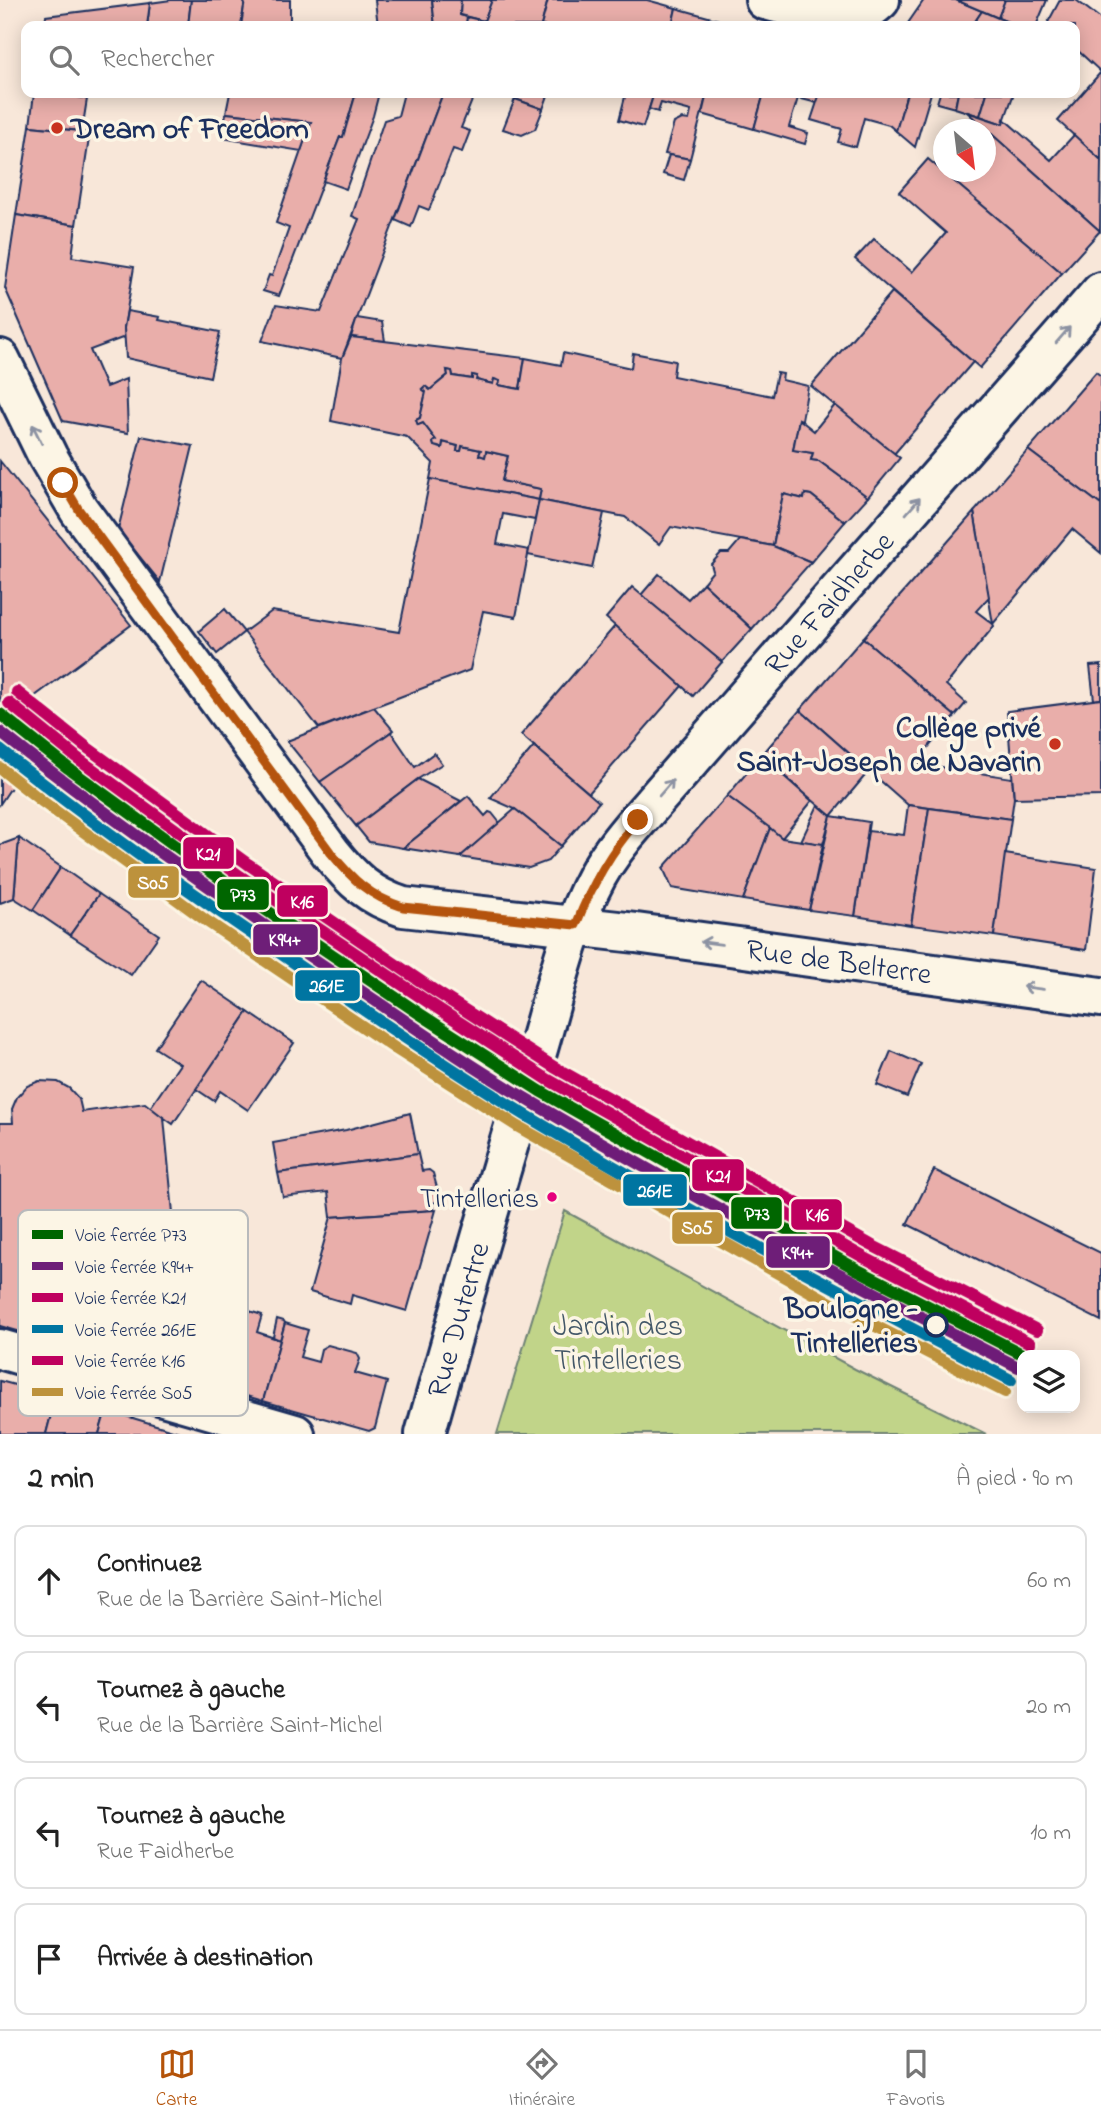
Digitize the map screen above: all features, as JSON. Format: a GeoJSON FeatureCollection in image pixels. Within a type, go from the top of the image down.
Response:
{"type":"FeatureCollection","features":[{"type":"Feature","properties":{"kind":"street"},"geometry":{"type":"LineString","coordinates":[[765,0],[837,19],[853,17],[869,10],[880,0]]}},
{"type":"Feature","properties":{"kind":"street","name":"Rue Faidherbe"},"geometry":{"type":"LineString","coordinates":[[576,925],[597,876],[623,838],[1101,292]]}},
{"type":"Feature","properties":{"kind":"street","name":"Rue de Belterre"},"geometry":{"type":"LineString","coordinates":[[0,359],[48,457],[79,510],[346,872],[364,889],[382,900],[403,907],[576,925],[1101,997]]}},
{"type":"Feature","properties":{"kind":"street","name":"Rue Dutertre"},"geometry":{"type":"LineString","coordinates":[[425,1434],[505,1152],[576,925]]}},
{"type":"Feature","properties":{"kind":"street"},"geometry":{"type":"LineString","coordinates":[[0,1349],[18,1354]]}},
{"type":"Feature","properties":{"kind":"street"},"geometry":{"type":"LineString","coordinates":[[233,1416],[295,1434]]}},
{"type":"Feature","properties":{"kind":"green space","name":"Jardin des Tintelleries"},"geometry":{"type":"Polygon","coordinates":[[[565,1211],[855,1369],[986,1434],[497,1434],[565,1211]]]}},
{"type":"Feature","properties":{"kind":"building"},"geometry":{"type":"Polygon","coordinates":[[[191,0],[189,21],[148,21],[150,3],[191,0]]]}},
{"type":"Feature","properties":{"kind":"building"},"geometry":{"type":"Polygon","coordinates":[[[191,0],[245,0],[242,21],[189,21],[191,0]]]}},
{"type":"Feature","properties":{"kind":"building"},"geometry":{"type":"Polygon","coordinates":[[[245,0],[290,0],[290,21],[242,21],[245,0]]]}},
{"type":"Feature","properties":{"kind":"building"},"geometry":{"type":"Polygon","coordinates":[[[375,0],[432,0],[434,21],[377,21],[375,0]]]}},
{"type":"Feature","properties":{"kind":"building"},"geometry":{"type":"Polygon","coordinates":[[[432,0],[461,0],[460,15],[467,17],[467,21],[434,21],[432,0]]]}},
{"type":"Feature","properties":{"kind":"building"},"geometry":{"type":"Polygon","coordinates":[[[461,0],[492,0],[484,21],[460,15],[461,0]]]}},
{"type":"Feature","properties":{"kind":"building"},"geometry":{"type":"Polygon","coordinates":[[[492,0],[548,0],[542,21],[484,21],[492,0]]]}},
{"type":"Feature","properties":{"kind":"building"},"geometry":{"type":"Polygon","coordinates":[[[548,0],[647,0],[676,8],[673,21],[542,21],[548,0]]]}},
{"type":"Feature","properties":{"kind":"building"},"geometry":{"type":"Polygon","coordinates":[[[924,0],[956,0],[982,11],[975,21],[909,21],[924,0]]]}},
{"type":"Feature","properties":{"kind":"building"},"geometry":{"type":"Polygon","coordinates":[[[956,0],[1005,0],[998,18],[956,0]]]}},
{"type":"Feature","properties":{"kind":"building"},"geometry":{"type":"Polygon","coordinates":[[[1005,0],[1047,0],[1038,21],[1006,21],[998,18],[1005,0]]]}},
{"type":"Feature","properties":{"kind":"building"},"geometry":{"type":"Polygon","coordinates":[[[1060,0],[1076,0],[1101,19],[1101,72],[1080,53],[1080,21],[1049,21],[1060,0]]]}},
{"type":"Feature","properties":{"kind":"building"},"geometry":{"type":"Polygon","coordinates":[[[150,3],[148,21],[45,21],[46,16],[150,3]]]}},
{"type":"Feature","properties":{"kind":"building"},"geometry":{"type":"Polygon","coordinates":[[[676,8],[722,21],[673,21],[676,8]]]}},
{"type":"Feature","properties":{"kind":"building"},"geometry":{"type":"Polygon","coordinates":[[[982,11],[1006,21],[975,21],[982,11]]]}},
{"type":"Feature","properties":{"kind":"building"},"geometry":{"type":"Polygon","coordinates":[[[467,17],[484,21],[467,21],[467,17]]]}},
{"type":"Feature","properties":{"kind":"building"},"geometry":{"type":"Polygon","coordinates":[[[1101,72],[1101,160],[1058,121],[1101,72]]]}},
{"type":"Feature","properties":{"kind":"building"},"geometry":{"type":"Polygon","coordinates":[[[33,98],[87,99],[82,131],[30,126],[33,98]]]}},
{"type":"Feature","properties":{"kind":"building"},"geometry":{"type":"Polygon","coordinates":[[[229,98],[355,98],[343,137],[340,137],[279,296],[263,291],[269,275],[272,276],[289,228],[276,223],[311,122],[226,113],[229,98]]]}},
{"type":"Feature","properties":{"kind":"building"},"geometry":{"type":"Polygon","coordinates":[[[355,98],[378,98],[346,189],[323,181],[340,137],[343,137],[355,98]]]}},
{"type":"Feature","properties":{"kind":"building"},"geometry":{"type":"Polygon","coordinates":[[[403,98],[441,98],[342,358],[262,341],[276,305],[321,312],[359,219],[352,216],[384,120],[398,116],[403,98]]]}},
{"type":"Feature","properties":{"kind":"building"},"geometry":{"type":"Polygon","coordinates":[[[441,98],[473,98],[461,128],[470,131],[462,152],[453,149],[429,210],[419,206],[411,227],[395,220],[441,98]]]}},
{"type":"Feature","properties":{"kind":"building"},"geometry":{"type":"Polygon","coordinates":[[[516,98],[547,98],[543,109],[516,98]]]}},
{"type":"Feature","properties":{"kind":"building"},"geometry":{"type":"Polygon","coordinates":[[[625,98],[652,98],[643,127],[619,120],[625,98]]]}},
{"type":"Feature","properties":{"kind":"building"},"geometry":{"type":"Polygon","coordinates":[[[652,98],[706,98],[690,159],[665,154],[674,123],[682,119],[689,120],[691,111],[661,103],[658,112],[649,109],[652,98]]]}},
{"type":"Feature","properties":{"kind":"building"},"geometry":{"type":"Polygon","coordinates":[[[706,98],[763,98],[754,129],[702,114],[706,98]]]}},
{"type":"Feature","properties":{"kind":"building"},"geometry":{"type":"Polygon","coordinates":[[[763,98],[798,98],[789,127],[808,133],[805,144],[754,129],[763,98]]]}},
{"type":"Feature","properties":{"kind":"building"},"geometry":{"type":"Polygon","coordinates":[[[798,98],[818,98],[817,103],[798,98]]]}},
{"type":"Feature","properties":{"kind":"building"},"geometry":{"type":"Polygon","coordinates":[[[818,98],[906,98],[896,131],[889,125],[864,118],[856,147],[838,142],[842,129],[811,120],[818,98]]]}},
{"type":"Feature","properties":{"kind":"building"},"geometry":{"type":"Polygon","coordinates":[[[906,98],[930,98],[915,147],[896,131],[906,98]]]}},
{"type":"Feature","properties":{"kind":"building"},"geometry":{"type":"Polygon","coordinates":[[[938,98],[957,98],[955,108],[937,103],[938,98]]]}},
{"type":"Feature","properties":{"kind":"building"},"geometry":{"type":"Polygon","coordinates":[[[957,98],[985,98],[980,116],[955,108],[957,98]]]}},
{"type":"Feature","properties":{"kind":"building"},"geometry":{"type":"Polygon","coordinates":[[[985,98],[1012,98],[1003,124],[996,119],[980,116],[985,98]]]}},
{"type":"Feature","properties":{"kind":"building"},"geometry":{"type":"Polygon","coordinates":[[[515,99],[543,109],[535,129],[522,135],[503,129],[515,99]]]}},
{"type":"Feature","properties":{"kind":"building"},"geometry":{"type":"Polygon","coordinates":[[[967,112],[988,119],[975,119],[967,112]]]}},
{"type":"Feature","properties":{"kind":"building"},"geometry":{"type":"Polygon","coordinates":[[[226,113],[311,122],[301,151],[222,138],[226,113]]]}},
{"type":"Feature","properties":{"kind":"building"},"geometry":{"type":"Polygon","coordinates":[[[1004,119],[1051,160],[1074,135],[1101,160],[1100,231],[996,138],[996,122],[1003,124],[1004,119]]]}},
{"type":"Feature","properties":{"kind":"building"},"geometry":{"type":"Polygon","coordinates":[[[30,126],[90,132],[76,225],[16,215],[30,126]]]}},
{"type":"Feature","properties":{"kind":"building"},"geometry":{"type":"Polygon","coordinates":[[[996,138],[1100,231],[1062,273],[955,182],[996,182],[996,138]]]}},
{"type":"Feature","properties":{"kind":"building"},"geometry":{"type":"Polygon","coordinates":[[[669,155],[690,159],[684,180],[663,174],[669,155]]]}},
{"type":"Feature","properties":{"kind":"building"},"geometry":{"type":"Polygon","coordinates":[[[928,159],[933,163],[933,182],[955,182],[1062,273],[980,368],[855,259],[874,239],[912,272],[946,233],[899,192],[928,159]]]}},
{"type":"Feature","properties":{"kind":"building"},"geometry":{"type":"Polygon","coordinates":[[[16,215],[76,225],[72,257],[134,267],[124,328],[125,337],[90,350],[106,387],[126,379],[128,433],[63,421],[5,288],[16,215]]]}},
{"type":"Feature","properties":{"kind":"building"},"geometry":{"type":"Polygon","coordinates":[[[892,292],[973,362],[894,454],[811,386],[892,292]]]}},
{"type":"Feature","properties":{"kind":"building"},"geometry":{"type":"Polygon","coordinates":[[[127,311],[220,332],[210,377],[126,358],[124,328],[127,311]]]}},
{"type":"Feature","properties":{"kind":"building"},"geometry":{"type":"Polygon","coordinates":[[[357,318],[382,322],[385,341],[351,337],[357,318]]]}},
{"type":"Feature","properties":{"kind":"building"},"geometry":{"type":"Polygon","coordinates":[[[351,337],[525,358],[520,389],[498,385],[500,381],[494,379],[493,384],[476,380],[477,376],[472,375],[472,379],[453,376],[452,371],[447,370],[448,375],[430,390],[425,386],[422,389],[426,392],[420,418],[416,420],[418,425],[423,423],[436,440],[433,442],[434,446],[442,448],[443,442],[458,446],[457,451],[461,451],[462,446],[481,450],[479,455],[485,457],[486,451],[508,456],[502,481],[541,489],[539,500],[430,479],[433,463],[407,437],[331,421],[342,358],[351,337]]]}},
{"type":"Feature","properties":{"kind":"building"},"geometry":{"type":"Polygon","coordinates":[[[563,353],[631,368],[633,353],[675,361],[673,376],[772,396],[777,373],[783,374],[782,380],[808,386],[793,450],[813,453],[811,460],[819,461],[868,497],[845,522],[811,495],[805,494],[804,499],[783,494],[773,546],[671,527],[659,544],[625,517],[539,500],[541,489],[502,481],[508,456],[486,451],[485,457],[479,455],[481,450],[462,446],[461,451],[457,451],[458,446],[443,442],[442,448],[434,446],[433,442],[436,440],[423,423],[418,425],[416,420],[420,418],[426,392],[422,389],[425,386],[430,390],[448,375],[447,370],[452,371],[453,376],[472,379],[472,375],[477,376],[476,380],[493,384],[494,379],[500,381],[498,385],[520,389],[525,358],[561,365],[563,353]]]}},
{"type":"Feature","properties":{"kind":"building"},"geometry":{"type":"Polygon","coordinates":[[[1096,372],[1101,376],[1101,505],[1028,450],[1096,372]]]}},
{"type":"Feature","properties":{"kind":"building"},"geometry":{"type":"Polygon","coordinates":[[[835,405],[900,458],[868,497],[819,461],[811,460],[813,453],[793,450],[799,419],[814,431],[835,405]]]}},
{"type":"Feature","properties":{"kind":"building"},"geometry":{"type":"Polygon","coordinates":[[[141,436],[193,446],[160,582],[118,530],[141,436]]]}},
{"type":"Feature","properties":{"kind":"building"},"geometry":{"type":"Polygon","coordinates":[[[1028,450],[1101,505],[1101,553],[1072,529],[993,624],[974,512],[1028,450]]]}},
{"type":"Feature","properties":{"kind":"building"},"geometry":{"type":"Polygon","coordinates":[[[0,461],[131,625],[0,722],[0,461]]]}},
{"type":"Feature","properties":{"kind":"building"},"geometry":{"type":"Polygon","coordinates":[[[430,479],[539,500],[535,520],[503,514],[497,544],[529,550],[516,617],[483,611],[470,670],[319,728],[244,632],[272,611],[399,632],[430,479]]]}},
{"type":"Feature","properties":{"kind":"building"},"geometry":{"type":"Polygon","coordinates":[[[783,494],[804,499],[805,494],[811,495],[845,522],[811,562],[773,546],[783,494]]]}},
{"type":"Feature","properties":{"kind":"building"},"geometry":{"type":"Polygon","coordinates":[[[539,500],[604,513],[592,568],[528,555],[539,500]]]}},
{"type":"Feature","properties":{"kind":"building"},"geometry":{"type":"Polygon","coordinates":[[[974,512],[989,597],[976,611],[994,626],[946,685],[966,703],[955,716],[863,638],[974,512]]]}},
{"type":"Feature","properties":{"kind":"building"},"geometry":{"type":"Polygon","coordinates":[[[740,540],[773,546],[811,562],[752,629],[703,583],[713,571],[711,564],[721,553],[729,553],[740,540]]]}},
{"type":"Feature","properties":{"kind":"building"},"geometry":{"type":"Polygon","coordinates":[[[659,574],[688,599],[703,583],[752,629],[722,662],[641,595],[659,574]]]}},
{"type":"Feature","properties":{"kind":"building"},"geometry":{"type":"Polygon","coordinates":[[[632,587],[722,662],[693,696],[606,618],[632,587]]]}},
{"type":"Feature","properties":{"kind":"building"},"geometry":{"type":"Polygon","coordinates":[[[225,609],[244,632],[217,654],[199,631],[225,609]]]}},
{"type":"Feature","properties":{"kind":"building"},"geometry":{"type":"Polygon","coordinates":[[[615,626],[682,686],[589,793],[521,735],[615,626]]]}},
{"type":"Feature","properties":{"kind":"building"},"geometry":{"type":"Polygon","coordinates":[[[863,638],[955,716],[915,763],[1012,778],[1014,798],[1011,819],[908,805],[800,710],[863,638]]]}},
{"type":"Feature","properties":{"kind":"building"},"geometry":{"type":"Polygon","coordinates":[[[1101,665],[1101,699],[1094,700],[1090,666],[1101,665]]]}},
{"type":"Feature","properties":{"kind":"building"},"geometry":{"type":"Polygon","coordinates":[[[32,698],[54,723],[0,804],[0,722],[32,698]]]}},
{"type":"Feature","properties":{"kind":"building","name":"Collège privé Saint-Joseph de Navarin"},"geometry":{"type":"Polygon","coordinates":[[[1101,699],[1101,796],[1014,798],[1007,711],[1101,699]]]}},
{"type":"Feature","properties":{"kind":"building"},"geometry":{"type":"Polygon","coordinates":[[[374,707],[393,730],[370,749],[320,782],[287,741],[374,707]]]}},
{"type":"Feature","properties":{"kind":"building"},"geometry":{"type":"Polygon","coordinates":[[[800,710],[869,771],[831,816],[761,756],[800,710]]]}},
{"type":"Feature","properties":{"kind":"building"},"geometry":{"type":"Polygon","coordinates":[[[391,732],[415,767],[434,753],[442,764],[356,826],[320,782],[391,732]]]}},
{"type":"Feature","properties":{"kind":"building"},"geometry":{"type":"Polygon","coordinates":[[[534,746],[599,802],[561,846],[515,809],[490,798],[534,746]]]}},
{"type":"Feature","properties":{"kind":"building"},"geometry":{"type":"Polygon","coordinates":[[[761,756],[812,801],[782,838],[727,796],[761,756]]]}},
{"type":"Feature","properties":{"kind":"building"},"geometry":{"type":"Polygon","coordinates":[[[418,779],[461,801],[403,848],[369,842],[356,826],[418,779]]]}},
{"type":"Feature","properties":{"kind":"building"},"geometry":{"type":"Polygon","coordinates":[[[468,796],[485,816],[489,812],[492,813],[500,823],[460,857],[403,848],[468,796]]]}},
{"type":"Feature","properties":{"kind":"building"},"geometry":{"type":"Polygon","coordinates":[[[727,796],[770,828],[743,900],[672,888],[663,868],[727,796]]]}},
{"type":"Feature","properties":{"kind":"building"},"geometry":{"type":"Polygon","coordinates":[[[818,805],[831,816],[823,844],[801,841],[818,805]]]}},
{"type":"Feature","properties":{"kind":"building"},"geometry":{"type":"Polygon","coordinates":[[[908,805],[929,808],[911,925],[855,916],[868,831],[904,835],[908,805]]]}},
{"type":"Feature","properties":{"kind":"building"},"geometry":{"type":"Polygon","coordinates":[[[929,808],[1011,819],[994,936],[911,925],[929,808]]]}},
{"type":"Feature","properties":{"kind":"building"},"geometry":{"type":"Polygon","coordinates":[[[515,809],[561,846],[548,861],[529,868],[460,857],[515,809]]]}},
{"type":"Feature","properties":{"kind":"building"},"geometry":{"type":"Polygon","coordinates":[[[831,816],[869,822],[855,916],[809,910],[831,816]]]}},
{"type":"Feature","properties":{"kind":"building"},"geometry":{"type":"Polygon","coordinates":[[[770,828],[782,838],[823,844],[809,910],[743,900],[770,828]]]}},
{"type":"Feature","properties":{"kind":"building"},"geometry":{"type":"Polygon","coordinates":[[[19,838],[61,867],[33,910],[14,898],[19,838]]]}},
{"type":"Feature","properties":{"kind":"building"},"geometry":{"type":"Polygon","coordinates":[[[19,838],[14,898],[0,903],[0,845],[19,838]]]}},
{"type":"Feature","properties":{"kind":"building"},"geometry":{"type":"Polygon","coordinates":[[[1005,854],[1096,868],[1086,950],[994,936],[1005,854]]]}},
{"type":"Feature","properties":{"kind":"building"},"geometry":{"type":"Polygon","coordinates":[[[61,867],[99,894],[70,935],[33,910],[61,867]]]}},
{"type":"Feature","properties":{"kind":"building"},"geometry":{"type":"Polygon","coordinates":[[[99,894],[159,935],[131,975],[70,935],[99,894]]]}},
{"type":"Feature","properties":{"kind":"building"},"geometry":{"type":"Polygon","coordinates":[[[201,980],[248,1012],[173,1124],[150,1108],[180,1064],[155,1048],[201,980]]]}},
{"type":"Feature","properties":{"kind":"building"},"geometry":{"type":"Polygon","coordinates":[[[248,1012],[294,1043],[248,1110],[220,1091],[214,1101],[196,1089],[248,1012]]]}},
{"type":"Feature","properties":{"kind":"building"},"geometry":{"type":"Polygon","coordinates":[[[891,1051],[921,1064],[907,1097],[877,1085],[891,1051]]]}},
{"type":"Feature","properties":{"kind":"building"},"geometry":{"type":"Polygon","coordinates":[[[39,1081],[58,1082],[69,1088],[79,1099],[82,1112],[145,1103],[164,1118],[173,1210],[18,1210],[18,1331],[0,1326],[0,1123],[13,1123],[12,1109],[17,1097],[27,1086],[39,1081]]]}},
{"type":"Feature","properties":{"kind":"building"},"geometry":{"type":"Polygon","coordinates":[[[410,1113],[418,1154],[278,1173],[273,1143],[346,1130],[410,1113]]]}},
{"type":"Feature","properties":{"kind":"building"},"geometry":{"type":"Polygon","coordinates":[[[418,1154],[422,1171],[429,1170],[433,1173],[439,1195],[436,1202],[432,1203],[434,1210],[331,1217],[328,1192],[283,1197],[278,1173],[418,1154]]]}},
{"type":"Feature","properties":{"kind":"building"},"geometry":{"type":"Polygon","coordinates":[[[934,1170],[1101,1253],[1101,1321],[907,1224],[934,1170]]]}},
{"type":"Feature","properties":{"kind":"building"},"geometry":{"type":"Polygon","coordinates":[[[436,1210],[407,1311],[352,1295],[350,1304],[310,1292],[331,1217],[436,1210]]]}},
{"type":"Feature","properties":{"kind":"building"},"geometry":{"type":"Polygon","coordinates":[[[248,1311],[262,1315],[257,1332],[280,1340],[263,1401],[248,1396],[248,1311]]]}},
{"type":"Feature","properties":{"kind":"building"},"geometry":{"type":"Polygon","coordinates":[[[277,1319],[285,1323],[280,1340],[273,1337],[277,1319]]]}},
{"type":"Feature","properties":{"kind":"building"},"geometry":{"type":"Polygon","coordinates":[[[285,1323],[308,1330],[300,1357],[318,1362],[321,1349],[328,1345],[357,1353],[360,1359],[355,1373],[387,1382],[375,1428],[369,1431],[263,1401],[285,1323]]]}},
{"type":"Feature","properties":{"kind":"building"},"geometry":{"type":"Polygon","coordinates":[[[0,1381],[18,1386],[18,1416],[51,1416],[46,1434],[0,1434],[0,1381]]]}},
{"type":"Feature","properties":{"kind":"building"},"geometry":{"type":"Polygon","coordinates":[[[51,1416],[104,1416],[99,1434],[46,1434],[51,1416]]]}},
{"type":"Feature","properties":{"kind":"building"},"geometry":{"type":"Polygon","coordinates":[[[104,1416],[126,1416],[186,1434],[99,1434],[104,1416]]]}},
{"type":"Feature","properties":{"kind":"rail line","name":"K16"},"geometry":{"type":"LineString","coordinates":[[17,692],[85,746],[248,864],[435,991],[554,1067],[871,1245],[1037,1330]]}},
{"type":"Feature","properties":{"kind":"rail line","name":"K21"},"geometry":{"type":"LineString","coordinates":[[9,703],[76,757],[240,876],[547,1079],[865,1258],[1030,1343]]}},
{"type":"Feature","properties":{"kind":"rail line","name":"P73"},"geometry":{"type":"LineString","coordinates":[[0,714],[68,768],[232,887],[540,1091],[858,1270],[1017,1351]]}},
{"type":"Feature","properties":{"kind":"rail line","name":"K94+"},"geometry":{"type":"LineString","coordinates":[[0,732],[81,795],[206,885],[484,1073],[714,1206],[1017,1366]]}},
{"type":"Feature","properties":{"kind":"rail line","name":"261E"},"geometry":{"type":"LineString","coordinates":[[0,750],[118,840],[199,897],[501,1100],[707,1219],[1011,1380]]}},
{"type":"Feature","properties":{"kind":"rail line","name":"S05"},"geometry":{"type":"LineString","coordinates":[[0,768],[208,922],[396,1049],[517,1126],[838,1307],[1005,1392]]}},
{"type":"Feature","properties":{"kind":"place","name":"Dream of Freedom"},"geometry":{"type":"Point","coordinates":[57,128]}},
{"type":"Feature","properties":{"kind":"place","name":"Collège privé Saint-Joseph de Navarin"},"geometry":{"type":"Point","coordinates":[1055,744]}},
{"type":"Feature","properties":{"kind":"place","name":"Tintelleries"},"geometry":{"type":"Point","coordinates":[552,1197]}},
{"type":"Feature","properties":{"kind":"place","name":"Boulogne - Tintelleries"},"geometry":{"type":"Point","coordinates":[936,1325]}},
{"type":"Feature","properties":{"kind":"route"},"geometry":{"type":"LineString","coordinates":[[63,483],[79,510],[331,853],[364,889],[382,900],[403,907],[576,925],[597,876],[638,820]]}}]}
